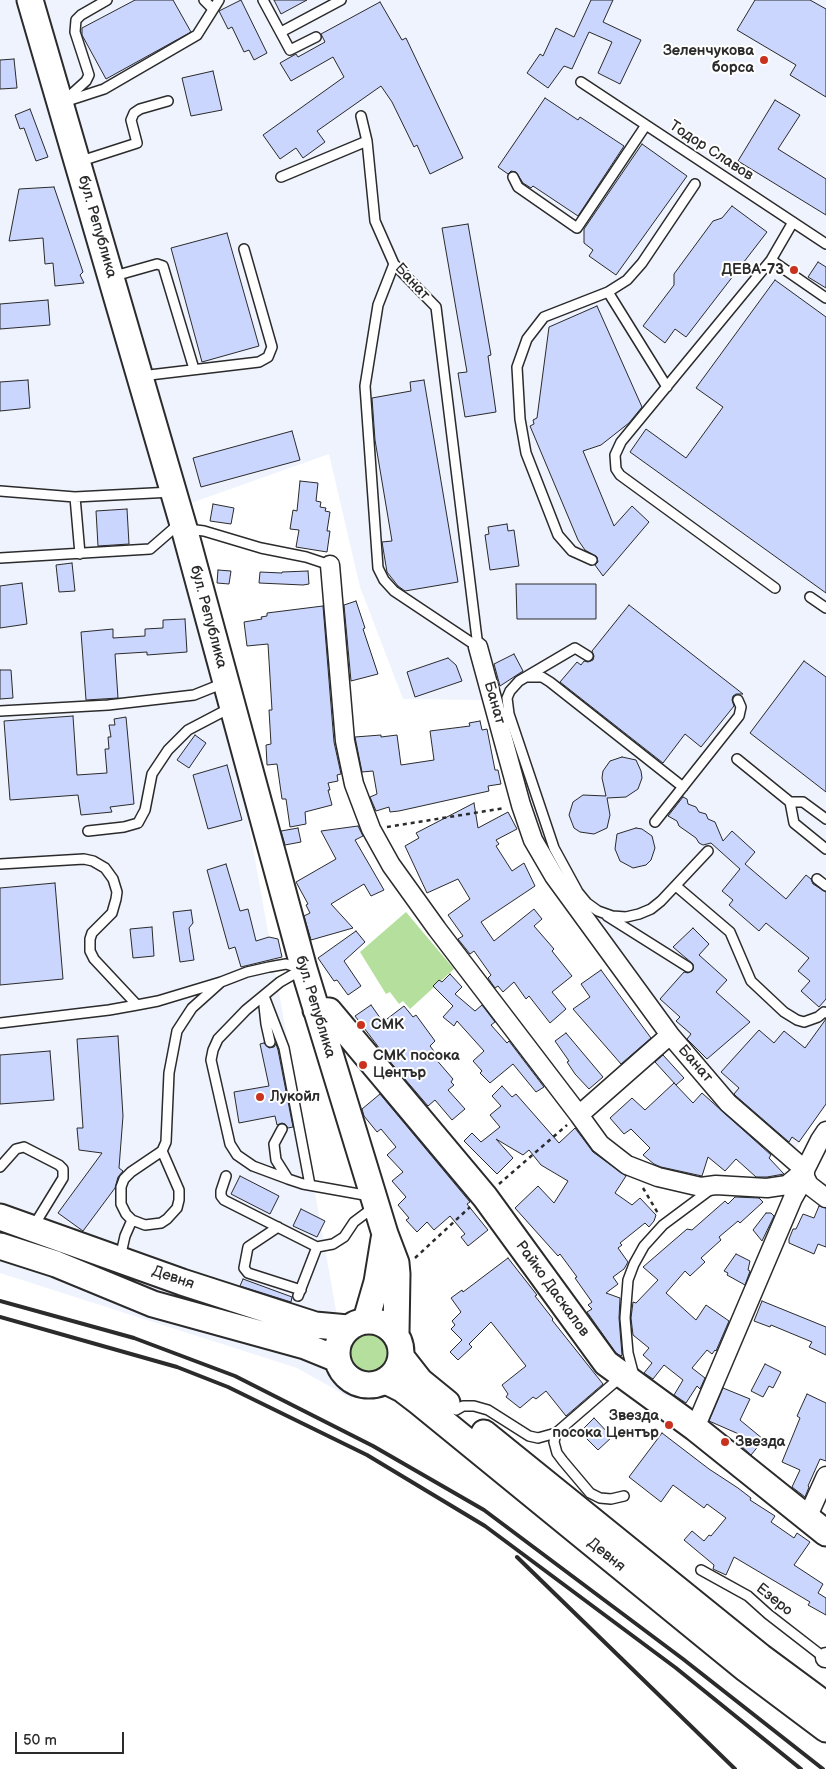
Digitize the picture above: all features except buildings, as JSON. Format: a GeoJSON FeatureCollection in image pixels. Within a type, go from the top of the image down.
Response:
{"type":"FeatureCollection","features":[{"type":"Feature","properties":{"kind":"street","name":"бул. Република"},"geometry":{"type":"LineString","coordinates":[[30,0],[183,525],[304,969],[384,1234],[392,1251],[396,1267],[396,1333]]}},
{"type":"Feature","properties":{"kind":"street"},"geometry":{"type":"LineString","coordinates":[[330,566],[345,741],[354,784],[371,829],[391,865],[437,929],[580,1115],[600,1144],[627,1165],[658,1177],[701,1187],[716,1185],[743,1188],[780,1187],[787,1185],[805,1173]]}},
{"type":"Feature","properties":{"kind":"street","name":"Банат"},"geometry":{"type":"LineString","coordinates":[[478,647],[521,805],[533,840],[554,876],[670,1035],[728,1102],[805,1173],[810,1185],[826,1198]]}},
{"type":"Feature","properties":{"kind":"street","name":"Райко Даскалов"},"geometry":{"type":"LineString","coordinates":[[316,1010],[329,1011],[485,1197],[606,1363],[695,1428],[816,1525]]}},
{"type":"Feature","properties":{"kind":"street"},"geometry":{"type":"LineString","coordinates":[[580,1115],[670,1035]]}},
{"type":"Feature","properties":{"kind":"street"},"geometry":{"type":"LineString","coordinates":[[695,1428],[793,1198],[826,1131]]}},
{"type":"Feature","properties":{"kind":"street","name":"Девня"},"geometry":{"type":"LineString","coordinates":[[0,1217],[120,1258],[182,1282],[315,1325],[357,1324]]}},
{"type":"Feature","properties":{"kind":"street","name":"бул. Република"},"geometry":{"type":"LineString","coordinates":[[357,1324],[377,1282],[384,1234]]}},
{"type":"Feature","properties":{"kind":"street","name":"Девня"},"geometry":{"type":"LineString","coordinates":[[0,1246],[56,1264],[152,1304],[305,1346],[337,1359]]}},
{"type":"Feature","properties":{"kind":"street"},"geometry":{"type":"LineString","coordinates":[[377,1321],[388,1325],[396,1333],[402,1347],[402,1358],[399,1367],[386,1381],[374,1385],[362,1384],[351,1379],[342,1370],[337,1359],[337,1348],[341,1337],[357,1324],[377,1321]]}},
{"type":"Feature","properties":{"kind":"street","name":"Девня"},"geometry":{"type":"LineString","coordinates":[[402,1358],[420,1381],[761,1657],[826,1705]]}},
{"type":"Feature","properties":{"kind":"street","name":"Девня"},"geometry":{"type":"LineString","coordinates":[[386,1381],[402,1389],[419,1402],[746,1669],[826,1729]]}},
{"type":"Feature","properties":{"kind":"street"},"geometry":{"type":"LineString","coordinates":[[816,1525],[826,1476]]}},
{"type":"Feature","properties":{"kind":"lane"},"geometry":{"type":"LineString","coordinates":[[61,103],[86,81],[89,75],[75,32],[76,20],[107,0]]}},
{"type":"Feature","properties":{"kind":"lane"},"geometry":{"type":"LineString","coordinates":[[204,0],[213,9]]}},
{"type":"Feature","properties":{"kind":"lane"},"geometry":{"type":"LineString","coordinates":[[210,0],[213,9]]}},
{"type":"Feature","properties":{"kind":"lane"},"geometry":{"type":"LineString","coordinates":[[61,103],[104,89],[197,35],[219,0]]}},
{"type":"Feature","properties":{"kind":"lane"},"geometry":{"type":"LineString","coordinates":[[263,0],[290,50],[316,37]]}},
{"type":"Feature","properties":{"kind":"lane"},"geometry":{"type":"LineString","coordinates":[[281,32],[341,0]]}},
{"type":"Feature","properties":{"kind":"lane","name":"Тодор Славов"},"geometry":{"type":"LineString","coordinates":[[581,82],[826,244]]}},
{"type":"Feature","properties":{"kind":"lane"},"geometry":{"type":"LineString","coordinates":[[78,162],[137,143],[131,120],[134,113],[140,109],[168,101]]}},
{"type":"Feature","properties":{"kind":"lane","name":"Банат"},"geometry":{"type":"LineString","coordinates":[[361,116],[367,141],[375,221],[394,264],[436,306],[478,647]]}},
{"type":"Feature","properties":{"kind":"lane"},"geometry":{"type":"LineString","coordinates":[[513,177],[518,187],[578,228],[646,125]]}},
{"type":"Feature","properties":{"kind":"lane"},"geometry":{"type":"LineString","coordinates":[[281,177],[367,141]]}},
{"type":"Feature","properties":{"kind":"lane"},"geometry":{"type":"LineString","coordinates":[[592,560],[572,551],[558,535],[526,453],[520,419],[518,367],[527,339],[544,317],[608,292],[627,280],[642,263],[695,184]]}},
{"type":"Feature","properties":{"kind":"lane"},"geometry":{"type":"LineString","coordinates":[[775,588],[620,475],[614,462],[617,448],[771,260],[794,222]]}},
{"type":"Feature","properties":{"kind":"lane"},"geometry":{"type":"LineString","coordinates":[[140,376],[260,362],[268,357],[272,347],[244,248]]}},
{"type":"Feature","properties":{"kind":"lane"},"geometry":{"type":"LineString","coordinates":[[771,260],[826,298]]}},
{"type":"Feature","properties":{"kind":"lane"},"geometry":{"type":"LineString","coordinates":[[111,277],[157,264],[163,266],[194,370]]}},
{"type":"Feature","properties":{"kind":"lane"},"geometry":{"type":"LineString","coordinates":[[394,264],[378,305],[365,386],[378,568],[384,580],[394,591],[478,647]]}},
{"type":"Feature","properties":{"kind":"lane"},"geometry":{"type":"LineString","coordinates":[[608,292],[667,387]]}},
{"type":"Feature","properties":{"kind":"lane"},"geometry":{"type":"LineString","coordinates":[[0,490],[75,497],[173,492]]}},
{"type":"Feature","properties":{"kind":"lane"},"geometry":{"type":"LineString","coordinates":[[75,497],[80,554]]}},
{"type":"Feature","properties":{"kind":"lane"},"geometry":{"type":"LineString","coordinates":[[0,558],[150,549],[183,525],[261,548],[306,557],[330,566]]}},
{"type":"Feature","properties":{"kind":"lane"},"geometry":{"type":"LineString","coordinates":[[810,597],[826,608]]}},
{"type":"Feature","properties":{"kind":"lane"},"geometry":{"type":"LineString","coordinates":[[588,656],[575,648],[514,685],[507,698],[509,714],[554,848],[578,892],[587,903],[598,911],[688,967]]}},
{"type":"Feature","properties":{"kind":"lane"},"geometry":{"type":"LineString","coordinates":[[524,678],[542,677],[550,682],[683,787]]}},
{"type":"Feature","properties":{"kind":"lane"},"geometry":{"type":"LineString","coordinates":[[0,711],[108,705],[194,695],[226,682]]}},
{"type":"Feature","properties":{"kind":"lane"},"geometry":{"type":"LineString","coordinates":[[655,822],[739,716],[741,707],[738,700]]}},
{"type":"Feature","properties":{"kind":"lane"},"geometry":{"type":"LineString","coordinates":[[88,832],[138,823],[146,810],[152,774],[168,750],[188,730],[232,707]]}},
{"type":"Feature","properties":{"kind":"lane"},"geometry":{"type":"LineString","coordinates":[[737,759],[790,802],[803,802],[826,819]]}},
{"type":"Feature","properties":{"kind":"lane"},"geometry":{"type":"LineString","coordinates":[[790,802],[794,823],[826,849]]}},
{"type":"Feature","properties":{"kind":"lane"},"geometry":{"type":"LineString","coordinates":[[598,911],[612,916],[626,917],[639,914],[656,905],[708,852]]}},
{"type":"Feature","properties":{"kind":"lane"},"geometry":{"type":"LineString","coordinates":[[0,864],[84,858],[93,860],[104,868],[113,879],[117,892],[116,899],[112,913],[92,933],[90,951],[94,959],[137,1005]]}},
{"type":"Feature","properties":{"kind":"lane"},"geometry":{"type":"LineString","coordinates":[[817,879],[826,886]]}},
{"type":"Feature","properties":{"kind":"lane"},"geometry":{"type":"LineString","coordinates":[[676,886],[730,932],[751,981],[784,1012],[796,1020],[804,1022],[818,1017],[825,1011]]}},
{"type":"Feature","properties":{"kind":"lane"},"geometry":{"type":"LineString","coordinates":[[0,1023],[73,1015],[158,1001],[247,972],[286,964],[304,969]]}},
{"type":"Feature","properties":{"kind":"lane"},"geometry":{"type":"LineString","coordinates":[[304,969],[280,982],[246,1010],[218,1039],[213,1050],[211,1060],[230,1144],[237,1155],[253,1166],[288,1179],[375,1201]]}},
{"type":"Feature","properties":{"kind":"lane"},"geometry":{"type":"LineString","coordinates":[[162,1151],[179,1190],[179,1200],[177,1208],[168,1220],[145,1225],[132,1220],[126,1214],[121,1204],[121,1188],[124,1179],[131,1172],[162,1151],[166,1142],[168,1073],[177,1032],[192,1008],[221,982]]}},
{"type":"Feature","properties":{"kind":"lane"},"geometry":{"type":"LineString","coordinates":[[264,996],[266,1024],[270,1042]]}},
{"type":"Feature","properties":{"kind":"lane"},"geometry":{"type":"LineString","coordinates":[[264,996],[284,1048],[310,1185]]}},
{"type":"Feature","properties":{"kind":"lane"},"geometry":{"type":"LineString","coordinates":[[282,1129],[274,1144],[276,1160],[288,1179]]}},
{"type":"Feature","properties":{"kind":"lane"},"geometry":{"type":"LineString","coordinates":[[0,1167],[21,1146],[27,1147],[63,1169],[63,1178],[32,1228]]}},
{"type":"Feature","properties":{"kind":"lane"},"geometry":{"type":"LineString","coordinates":[[226,1176],[221,1191],[222,1198],[317,1247],[333,1244],[344,1236],[354,1222],[375,1201]]}},
{"type":"Feature","properties":{"kind":"lane"},"geometry":{"type":"LineString","coordinates":[[456,1410],[463,1406],[474,1406],[488,1410],[529,1436],[538,1438],[556,1433],[630,1381],[624,1318],[628,1280],[634,1264],[644,1246],[662,1226],[716,1185]]}},
{"type":"Feature","properties":{"kind":"lane"},"geometry":{"type":"LineString","coordinates":[[120,1258],[125,1236],[132,1220]]}},
{"type":"Feature","properties":{"kind":"lane"},"geometry":{"type":"LineString","coordinates":[[278,1227],[248,1247],[244,1268],[248,1273],[300,1293],[317,1247]]}},
{"type":"Feature","properties":{"kind":"lane"},"geometry":{"type":"LineString","coordinates":[[556,1433],[554,1442],[557,1453],[590,1493],[600,1498],[611,1499],[624,1496]]}},
{"type":"Feature","properties":{"kind":"lane","name":"Езеро"},"geometry":{"type":"LineString","coordinates":[[701,1570],[748,1596],[768,1614],[826,1658]]}},
{"type":"Feature","properties":{"kind":"path"},"geometry":{"type":"LineString","coordinates":[[371,829],[521,805]]}},
{"type":"Feature","properties":{"kind":"path"},"geometry":{"type":"LineString","coordinates":[[396,1267],[408,1264],[466,1210],[485,1197],[580,1115]]}},
{"type":"Feature","properties":{"kind":"path"},"geometry":{"type":"LineString","coordinates":[[639,1170],[638,1179],[657,1211],[662,1226]]}},
{"type":"Feature","properties":{"kind":"shaded area"},"geometry":{"type":"Polygon","coordinates":[[[0,0],[826,0],[826,1104],[788,1159],[723,1107],[654,1028],[534,861],[481,700],[403,699],[360,587],[329,454],[191,503],[352,1399],[297,1368],[0,1273],[0,0]]]}},
{"type":"Feature","properties":{"kind":"green space"},"geometry":{"type":"Polygon","coordinates":[[[406,912],[454,969],[410,1009],[403,1001],[399,1004],[390,992],[386,994],[360,952],[406,912]]]}},
{"type":"Feature","properties":{"kind":"green space"},"geometry":{"type":"Polygon","coordinates":[[[370,1330],[383,1334],[389,1340],[393,1353],[389,1366],[383,1372],[370,1376],[357,1372],[351,1366],[347,1353],[351,1340],[357,1334],[370,1330]]]}},
{"type":"Feature","properties":{"kind":"railway"},"geometry":{"type":"LineString","coordinates":[[0,1301],[134,1338],[235,1376],[373,1446],[484,1510],[683,1659],[823,1769]]}},
{"type":"Feature","properties":{"kind":"railway"},"geometry":{"type":"LineString","coordinates":[[0,1317],[177,1367],[228,1387],[367,1455],[485,1526],[676,1668],[801,1769]]}},
{"type":"Feature","properties":{"kind":"railway"},"geometry":{"type":"LineString","coordinates":[[517,1557],[735,1769]]}},
{"type":"Feature","properties":{"kind":"place","name":"Зеленчукова борса"},"geometry":{"type":"Point","coordinates":[764,60]}},
{"type":"Feature","properties":{"kind":"place","name":"ДЕВА-73"},"geometry":{"type":"Point","coordinates":[794,270]}},
{"type":"Feature","properties":{"kind":"place","name":"СМК"},"geometry":{"type":"Point","coordinates":[361,1025]}},
{"type":"Feature","properties":{"kind":"place","name":"СМК посока Център"},"geometry":{"type":"Point","coordinates":[363,1065]}},
{"type":"Feature","properties":{"kind":"place","name":"Лукойл"},"geometry":{"type":"Point","coordinates":[260,1097]}},
{"type":"Feature","properties":{"kind":"place","name":"Звезда посока Център"},"geometry":{"type":"Point","coordinates":[669,1425]}},
{"type":"Feature","properties":{"kind":"place","name":"Звезда"},"geometry":{"type":"Point","coordinates":[725,1442]}}]}
